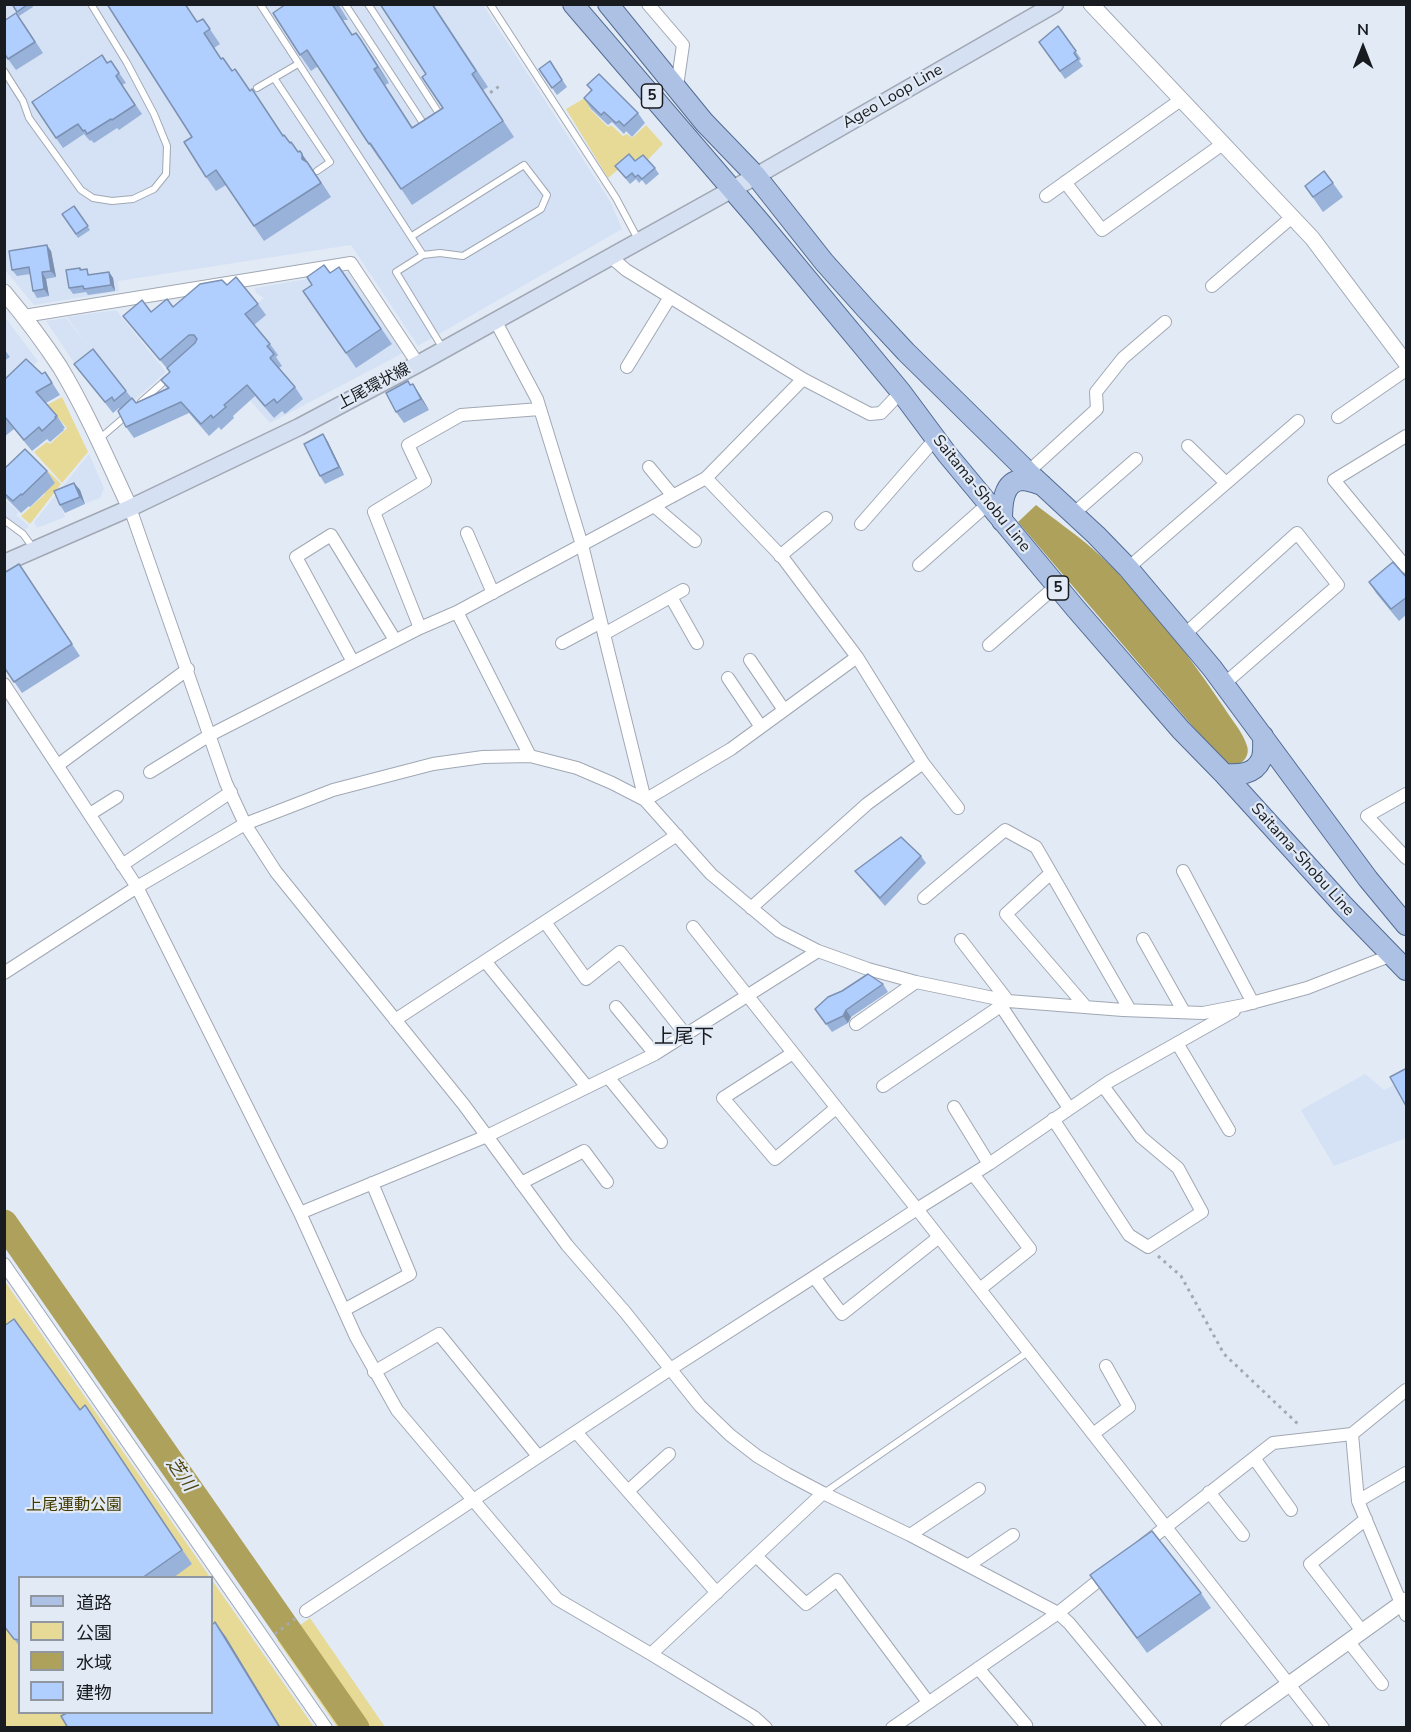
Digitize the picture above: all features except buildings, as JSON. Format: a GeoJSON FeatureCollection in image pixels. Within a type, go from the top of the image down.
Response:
{"type":"FeatureCollection","features":[{"type":"Feature","properties":{"kind":"main road","name":"Saitama-Shobu Line"},"geometry":{"type":"LineString","coordinates":[[573,4],[731,188],[901,392],[988,504],[1056,586],[1181,730],[1224,774],[1342,905],[1407,970]]}},
{"type":"Feature","properties":{"kind":"main road","name":"5"},"geometry":{"type":"LineString","coordinates":[[608,4],[705,122],[756,176],[824,262],[906,352],[1128,568],[1224,684],[1368,879],[1407,925]]}},
{"type":"Feature","properties":{"kind":"main road","name":"Ageo Loop Line"},"geometry":{"type":"LineString","coordinates":[[731,188],[756,176],[1055,4]]}},
{"type":"Feature","properties":{"kind":"main road","name":"上尾環状線"},"geometry":{"type":"LineString","coordinates":[[4,563],[130,508],[299,427],[496,322],[731,188]]}},
{"type":"Feature","properties":{"kind":"main road"},"geometry":{"type":"LineString","coordinates":[[1002,521],[1002,497],[1014,483],[1035,478]]}},
{"type":"Feature","properties":{"kind":"main road"},"geometry":{"type":"LineString","coordinates":[[1224,774],[1240,776],[1252,770],[1262,759],[1263,736]]}},
{"type":"Feature","properties":{"kind":"street"},"geometry":{"type":"LineString","coordinates":[[648,4],[683,45],[677,86]]}},
{"type":"Feature","properties":{"kind":"street"},"geometry":{"type":"LineString","coordinates":[[1091,4],[1312,238],[1407,363]]}},
{"type":"Feature","properties":{"kind":"street"},"geometry":{"type":"LineString","coordinates":[[1046,196],[1182,99]]}},
{"type":"Feature","properties":{"kind":"street"},"geometry":{"type":"LineString","coordinates":[[1065,182],[1102,230],[1224,143]]}},
{"type":"Feature","properties":{"kind":"street"},"geometry":{"type":"LineString","coordinates":[[1212,286],[1292,217]]}},
{"type":"Feature","properties":{"kind":"street"},"geometry":{"type":"LineString","coordinates":[[611,257],[626,270],[803,379],[870,414],[881,413],[901,392]]}},
{"type":"Feature","properties":{"kind":"street"},"geometry":{"type":"LineString","coordinates":[[24,316],[351,263],[418,364]]}},
{"type":"Feature","properties":{"kind":"street"},"geometry":{"type":"LineString","coordinates":[[4,292],[24,316],[59,367],[98,440],[130,508],[210,735],[245,824],[276,872],[464,1105],[567,1245],[625,1312],[669,1370],[700,1406],[730,1435],[758,1456],[823,1493],[969,1565],[1058,1613],[1069,1623],[1156,1728]]}},
{"type":"Feature","properties":{"kind":"street"},"geometry":{"type":"LineString","coordinates":[[627,366],[670,297]]}},
{"type":"Feature","properties":{"kind":"street"},"geometry":{"type":"LineString","coordinates":[[496,322],[537,399],[582,545],[645,800]]}},
{"type":"Feature","properties":{"kind":"street"},"geometry":{"type":"LineString","coordinates":[[1035,478],[1097,409],[1096,392],[1123,358],[1165,322]]}},
{"type":"Feature","properties":{"kind":"street"},"geometry":{"type":"LineString","coordinates":[[1338,417],[1407,370]]}},
{"type":"Feature","properties":{"kind":"street"},"geometry":{"type":"LineString","coordinates":[[150,772],[210,735],[395,640],[457,612],[706,478],[803,379]]}},
{"type":"Feature","properties":{"kind":"street"},"geometry":{"type":"LineString","coordinates":[[420,628],[374,512],[425,481],[408,445],[461,415],[540,409]]}},
{"type":"Feature","properties":{"kind":"street"},"geometry":{"type":"LineString","coordinates":[[1128,568],[1298,420]]}},
{"type":"Feature","properties":{"kind":"street"},"geometry":{"type":"LineString","coordinates":[[1407,436],[1334,480],[1407,567]]}},
{"type":"Feature","properties":{"kind":"street"},"geometry":{"type":"LineString","coordinates":[[861,524],[936,438]]}},
{"type":"Feature","properties":{"kind":"street"},"geometry":{"type":"LineString","coordinates":[[1188,446],[1226,483]]}},
{"type":"Feature","properties":{"kind":"street"},"geometry":{"type":"LineString","coordinates":[[1073,514],[1136,459]]}},
{"type":"Feature","properties":{"kind":"street"},"geometry":{"type":"LineString","coordinates":[[649,467],[673,496]]}},
{"type":"Feature","properties":{"kind":"street"},"geometry":{"type":"LineString","coordinates":[[706,478],[780,556],[857,657],[923,763],[958,808]]}},
{"type":"Feature","properties":{"kind":"street"},"geometry":{"type":"LineString","coordinates":[[920,565],[988,504]]}},
{"type":"Feature","properties":{"kind":"street"},"geometry":{"type":"LineString","coordinates":[[654,506],[695,541]]}},
{"type":"Feature","properties":{"kind":"street"},"geometry":{"type":"LineString","coordinates":[[780,556],[826,518]]}},
{"type":"Feature","properties":{"kind":"street"},"geometry":{"type":"LineString","coordinates":[[468,533],[493,593]]}},
{"type":"Feature","properties":{"kind":"street"},"geometry":{"type":"LineString","coordinates":[[1184,635],[1297,533],[1338,585],[1224,684]]}},
{"type":"Feature","properties":{"kind":"street"},"geometry":{"type":"LineString","coordinates":[[353,662],[296,557],[332,535],[395,640]]}},
{"type":"Feature","properties":{"kind":"street"},"geometry":{"type":"LineString","coordinates":[[989,645],[1056,586]]}},
{"type":"Feature","properties":{"kind":"street"},"geometry":{"type":"LineString","coordinates":[[562,643],[603,628],[683,590]]}},
{"type":"Feature","properties":{"kind":"street"},"geometry":{"type":"LineString","coordinates":[[671,597],[697,643]]}},
{"type":"Feature","properties":{"kind":"street"},"geometry":{"type":"LineString","coordinates":[[457,612],[530,756]]}},
{"type":"Feature","properties":{"kind":"street"},"geometry":{"type":"LineString","coordinates":[[645,800],[731,749],[857,657]]}},
{"type":"Feature","properties":{"kind":"street"},"geometry":{"type":"LineString","coordinates":[[750,660],[784,710]]}},
{"type":"Feature","properties":{"kind":"street"},"geometry":{"type":"LineString","coordinates":[[58,765],[188,669]]}},
{"type":"Feature","properties":{"kind":"street"},"geometry":{"type":"LineString","coordinates":[[728,678],[760,727]]}},
{"type":"Feature","properties":{"kind":"street"},"geometry":{"type":"LineString","coordinates":[[4,684],[137,887],[300,1213],[374,1372],[397,1410],[557,1599],[754,1717],[766,1728]]}},
{"type":"Feature","properties":{"kind":"street"},"geometry":{"type":"LineString","coordinates":[[4,973],[137,887],[245,824],[333,790],[433,764],[483,757],[530,756],[577,768],[645,800],[711,874],[779,931],[818,951],[868,969],[1004,1004],[1203,1013],[1249,1004],[1307,988],[1392,956]]}},
{"type":"Feature","properties":{"kind":"street"},"geometry":{"type":"LineString","coordinates":[[751,908],[867,804],[923,763]]}},
{"type":"Feature","properties":{"kind":"street"},"geometry":{"type":"LineString","coordinates":[[122,865],[231,792]]}},
{"type":"Feature","properties":{"kind":"street"},"geometry":{"type":"LineString","coordinates":[[1407,794],[1367,816],[1407,858]]}},
{"type":"Feature","properties":{"kind":"street"},"geometry":{"type":"LineString","coordinates":[[90,814],[117,797]]}},
{"type":"Feature","properties":{"kind":"street"},"geometry":{"type":"LineString","coordinates":[[924,898],[1005,830],[1036,847],[1130,1010]]}},
{"type":"Feature","properties":{"kind":"street"},"geometry":{"type":"LineString","coordinates":[[395,1020],[677,835]]}},
{"type":"Feature","properties":{"kind":"street"},"geometry":{"type":"LineString","coordinates":[[1183,871],[1249,1004]]}},
{"type":"Feature","properties":{"kind":"street"},"geometry":{"type":"LineString","coordinates":[[1050,873],[1006,914],[1086,1007]]}},
{"type":"Feature","properties":{"kind":"street"},"geometry":{"type":"LineString","coordinates":[[544,922],[586,979],[620,952],[686,1035]]}},
{"type":"Feature","properties":{"kind":"street"},"geometry":{"type":"LineString","coordinates":[[693,927],[1323,1728]]}},
{"type":"Feature","properties":{"kind":"street"},"geometry":{"type":"LineString","coordinates":[[1143,939],[1184,1012]]}},
{"type":"Feature","properties":{"kind":"street"},"geometry":{"type":"LineString","coordinates":[[961,940],[1069,1108]]}},
{"type":"Feature","properties":{"kind":"street"},"geometry":{"type":"LineString","coordinates":[[300,1213],[487,1136],[655,1054],[818,951]]}},
{"type":"Feature","properties":{"kind":"street"},"geometry":{"type":"LineString","coordinates":[[485,961],[587,1087]]}},
{"type":"Feature","properties":{"kind":"street"},"geometry":{"type":"LineString","coordinates":[[856,1024],[916,982]]}},
{"type":"Feature","properties":{"kind":"street"},"geometry":{"type":"LineString","coordinates":[[883,1086],[1004,1004]]}},
{"type":"Feature","properties":{"kind":"street"},"geometry":{"type":"LineString","coordinates":[[306,1611],[669,1370],[989,1164],[1103,1086],[1249,1004]]}},
{"type":"Feature","properties":{"kind":"street"},"geometry":{"type":"LineString","coordinates":[[616,1007],[655,1054]]}},
{"type":"Feature","properties":{"kind":"street"},"geometry":{"type":"LineString","coordinates":[[1177,1043],[1229,1130]]}},
{"type":"Feature","properties":{"kind":"street"},"geometry":{"type":"LineString","coordinates":[[793,1053],[723,1098],[775,1159],[836,1108]]}},
{"type":"Feature","properties":{"kind":"street"},"geometry":{"type":"LineString","coordinates":[[608,1077],[661,1142]]}},
{"type":"Feature","properties":{"kind":"street"},"geometry":{"type":"LineString","coordinates":[[1053,1119],[1130,1235],[1148,1247],[1202,1212],[1179,1168],[1141,1137],[1103,1086]]}},
{"type":"Feature","properties":{"kind":"street"},"geometry":{"type":"LineString","coordinates":[[954,1107],[989,1164]]}},
{"type":"Feature","properties":{"kind":"street"},"geometry":{"type":"LineString","coordinates":[[521,1183],[584,1151],[607,1182]]}},
{"type":"Feature","properties":{"kind":"street"},"geometry":{"type":"LineString","coordinates":[[973,1174],[1030,1249],[980,1289]]}},
{"type":"Feature","properties":{"kind":"street"},"geometry":{"type":"LineString","coordinates":[[344,1310],[410,1274],[372,1183]]}},
{"type":"Feature","properties":{"kind":"street"},"geometry":{"type":"LineString","coordinates":[[814,1277],[842,1314],[939,1237]]}},
{"type":"Feature","properties":{"kind":"street"},"geometry":{"type":"LineString","coordinates":[[4,1264],[326,1728]]}},
{"type":"Feature","properties":{"kind":"street"},"geometry":{"type":"LineString","coordinates":[[374,1372],[439,1334],[538,1456]]}},
{"type":"Feature","properties":{"kind":"street"},"geometry":{"type":"LineString","coordinates":[[1093,1434],[1129,1407],[1106,1366]]}},
{"type":"Feature","properties":{"kind":"street"},"geometry":{"type":"LineString","coordinates":[[892,1728],[1058,1613],[1274,1443],[1352,1434],[1407,1390]]}},
{"type":"Feature","properties":{"kind":"street"},"geometry":{"type":"LineString","coordinates":[[576,1432],[717,1593]]}},
{"type":"Feature","properties":{"kind":"street"},"geometry":{"type":"LineString","coordinates":[[1228,1728],[1362,1631],[1405,1606],[1358,1501],[1352,1434]]}},
{"type":"Feature","properties":{"kind":"street"},"geometry":{"type":"LineString","coordinates":[[628,1491],[669,1454]]}},
{"type":"Feature","properties":{"kind":"street"},"geometry":{"type":"LineString","coordinates":[[1254,1458],[1291,1510]]}},
{"type":"Feature","properties":{"kind":"street"},"geometry":{"type":"LineString","coordinates":[[1358,1501],[1407,1473]]}},
{"type":"Feature","properties":{"kind":"street"},"geometry":{"type":"LineString","coordinates":[[910,1535],[979,1489]]}},
{"type":"Feature","properties":{"kind":"street"},"geometry":{"type":"LineString","coordinates":[[1209,1492],[1243,1534]]}},
{"type":"Feature","properties":{"kind":"street"},"geometry":{"type":"LineString","coordinates":[[651,1654],[823,1493]]}},
{"type":"Feature","properties":{"kind":"street"},"geometry":{"type":"LineString","coordinates":[[1362,1631],[1310,1564],[1366,1519]]}},
{"type":"Feature","properties":{"kind":"street"},"geometry":{"type":"LineString","coordinates":[[969,1565],[1013,1535]]}},
{"type":"Feature","properties":{"kind":"street"},"geometry":{"type":"LineString","coordinates":[[757,1557],[807,1604],[837,1580],[928,1702]]}},
{"type":"Feature","properties":{"kind":"street"},"geometry":{"type":"LineString","coordinates":[[1348,1641],[1382,1684]]}},
{"type":"Feature","properties":{"kind":"street"},"geometry":{"type":"LineString","coordinates":[[978,1668],[1026,1725],[1024,1728]]}},
{"type":"Feature","properties":{"kind":"lane"},"geometry":{"type":"LineString","coordinates":[[4,71],[23,101],[29,118],[81,190],[93,198],[112,201],[133,199],[154,189],[166,174],[167,146],[138,83],[91,4]]}},
{"type":"Feature","properties":{"kind":"lane"},"geometry":{"type":"LineString","coordinates":[[260,4],[423,255]]}},
{"type":"Feature","properties":{"kind":"lane"},"geometry":{"type":"LineString","coordinates":[[345,4],[425,126]]}},
{"type":"Feature","properties":{"kind":"lane"},"geometry":{"type":"LineString","coordinates":[[368,4],[440,114]]}},
{"type":"Feature","properties":{"kind":"lane"},"geometry":{"type":"LineString","coordinates":[[490,4],[616,198],[639,241]]}},
{"type":"Feature","properties":{"kind":"lane"},"geometry":{"type":"LineString","coordinates":[[269,18],[276,14]]}},
{"type":"Feature","properties":{"kind":"lane"},"geometry":{"type":"LineString","coordinates":[[257,88],[298,64]]}},
{"type":"Feature","properties":{"kind":"lane"},"geometry":{"type":"LineString","coordinates":[[274,78],[330,162],[317,171]]}},
{"type":"Feature","properties":{"kind":"lane"},"geometry":{"type":"LineString","coordinates":[[412,236],[524,165],[547,195],[541,209],[463,256],[440,253],[423,255],[396,272],[444,350]]}},
{"type":"Feature","properties":{"kind":"lane"},"geometry":{"type":"LineString","coordinates":[[98,440],[174,373]]}},
{"type":"Feature","properties":{"kind":"lane"},"geometry":{"type":"LineString","coordinates":[[4,520],[23,534],[35,551]]}},
{"type":"Feature","properties":{"kind":"lane"},"geometry":{"type":"LineString","coordinates":[[823,1493],[1028,1351]]}},
{"type":"Feature","properties":{"kind":"path"},"geometry":{"type":"LineString","coordinates":[[1148,1247],[1181,1276],[1224,1354],[1313,1439]]}},
{"type":"Feature","properties":{"kind":"path"},"geometry":{"type":"LineString","coordinates":[[268,1638],[306,1611]]}},
{"type":"Feature","properties":{"kind":"shaded area"},"geometry":{"type":"Polygon","coordinates":[[[4,5],[483,5],[610,201],[622,229],[418,346],[351,245],[118,281],[119,291],[34,305],[5,270],[4,5]]]}},
{"type":"Feature","properties":{"kind":"shaded area"},"geometry":{"type":"Polygon","coordinates":[[[348,272],[403,353],[270,423],[205,349],[264,298],[256,293],[255,288],[348,272]]]}},
{"type":"Feature","properties":{"kind":"shaded area"},"geometry":{"type":"Polygon","coordinates":[[[116,310],[166,372],[134,400],[100,358],[81,373],[46,321],[66,318],[89,346],[67,317],[116,310]]]}},
{"type":"Feature","properties":{"kind":"shaded area"},"geometry":{"type":"Polygon","coordinates":[[[4,316],[38,361],[4,392],[4,316]]]}},
{"type":"Feature","properties":{"kind":"shaded area"},"geometry":{"type":"Polygon","coordinates":[[[89,454],[104,488],[100,498],[86,503],[79,489],[58,497],[65,517],[37,528],[34,522],[89,454]]]}},
{"type":"Feature","properties":{"kind":"shaded area"},"geometry":{"type":"Polygon","coordinates":[[[5,500],[19,512],[16,515],[29,526],[24,531],[5,515],[5,500]]]}},
{"type":"Feature","properties":{"kind":"shaded area"},"geometry":{"type":"Polygon","coordinates":[[[1365,1074],[1384,1090],[1406,1079],[1406,1138],[1334,1166],[1301,1110],[1365,1074]]]}},
{"type":"Feature","properties":{"kind":"green space"},"geometry":{"type":"Polygon","coordinates":[[[590,95],[595,102],[589,108],[608,127],[611,125],[623,136],[627,134],[632,138],[646,125],[663,144],[641,167],[632,158],[608,178],[566,109],[590,95]]]}},
{"type":"Feature","properties":{"kind":"green space"},"geometry":{"type":"Polygon","coordinates":[[[62,397],[88,452],[62,483],[34,452],[47,442],[50,444],[67,428],[47,405],[62,397]]]}},
{"type":"Feature","properties":{"kind":"green space"},"geometry":{"type":"Polygon","coordinates":[[[37,460],[61,484],[30,524],[21,516],[45,494],[54,482],[36,462],[37,460]]]}},
{"type":"Feature","properties":{"kind":"green space","name":"上尾運動公園"},"geometry":{"type":"Polygon","coordinates":[[[4,1280],[209,1576],[18,1576],[18,1714],[213,1714],[213,1581],[314,1727],[5,1727],[4,1280]]]}},
{"type":"Feature","properties":{"kind":"green space"},"geometry":{"type":"Polygon","coordinates":[[[310,1618],[385,1727],[359,1727],[292,1631],[310,1618]]]}},
{"type":"Feature","properties":{"kind":"green space"},"geometry":{"type":"Polygon","coordinates":[[[287,1633],[352,1727],[337,1727],[277,1640],[287,1633]]]}},
{"type":"Feature","properties":{"kind":"water"},"geometry":{"type":"Polygon","coordinates":[[[1036,505],[1094,550],[1163,624],[1243,736],[1248,750],[1242,762],[1224,763],[1018,522],[1036,505]]]}},
{"type":"Feature","properties":{"kind":"waterway","name":"芝川"},"geometry":{"type":"LineString","coordinates":[[4,1223],[356,1728]]}},
{"type":"Feature","properties":{"kind":"district","name":"上尾下"},"geometry":{"type":"Point","coordinates":[684,1038]}}]}
